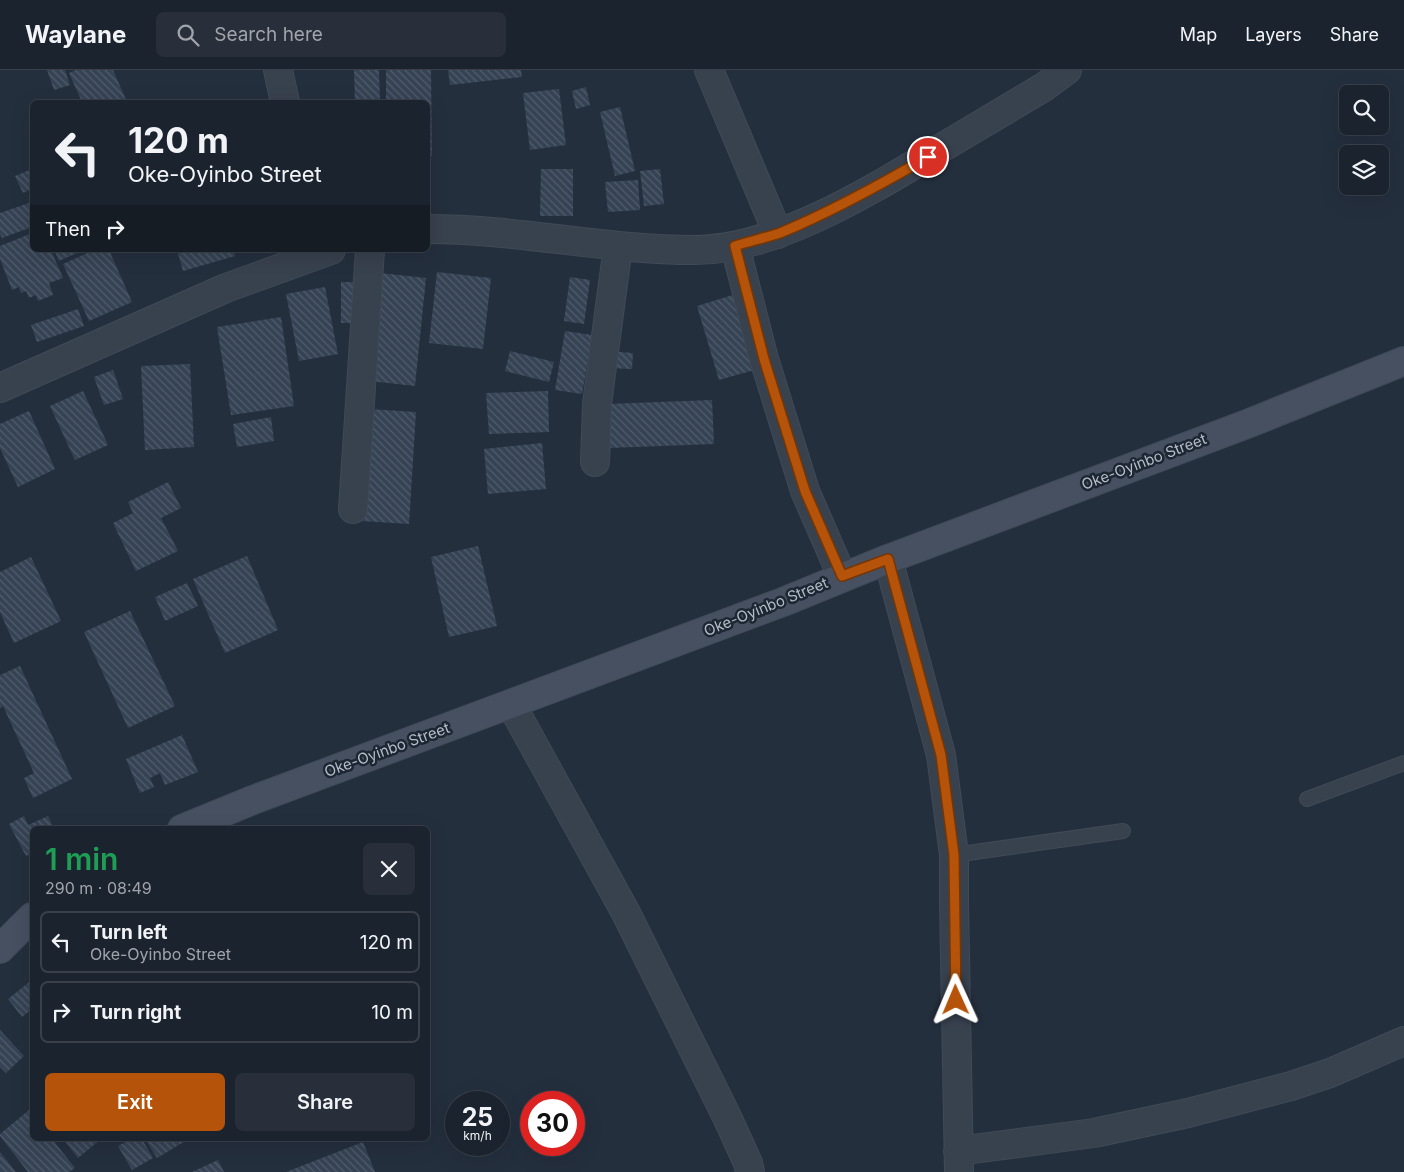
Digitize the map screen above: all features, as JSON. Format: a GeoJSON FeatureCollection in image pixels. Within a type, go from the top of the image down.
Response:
{"type":"FeatureCollection","features":[{"type":"Feature","properties":{"kind":"main road","name":"Oke-Oyinbo Street"},"geometry":{"type":"LineString","coordinates":[[189,826],[253,800],[783,602],[842,576],[1247,424],[1404,361]]}},
{"type":"Feature","properties":{"kind":"main road"},"geometry":{"type":"LineString","coordinates":[[0,949],[30,919]]}},
{"type":"Feature","properties":{"kind":"street"},"geometry":{"type":"LineString","coordinates":[[278,70],[285,100]]}},
{"type":"Feature","properties":{"kind":"street"},"geometry":{"type":"LineString","coordinates":[[709,70],[778,234]]}},
{"type":"Feature","properties":{"kind":"street"},"geometry":{"type":"LineString","coordinates":[[430,229],[458,229],[618,246],[696,250],[735,246],[778,234],[878,186],[1040,79],[1067,70]]}},
{"type":"Feature","properties":{"kind":"street"},"geometry":{"type":"LineString","coordinates":[[595,462],[597,404],[618,246]]}},
{"type":"Feature","properties":{"kind":"street"},"geometry":{"type":"LineString","coordinates":[[735,246],[764,359],[805,491],[842,576]]}},
{"type":"Feature","properties":{"kind":"street"},"geometry":{"type":"LineString","coordinates":[[0,388],[226,288],[325,252]]}},
{"type":"Feature","properties":{"kind":"street"},"geometry":{"type":"LineString","coordinates":[[353,509],[370,252]]}},
{"type":"Feature","properties":{"kind":"street"},"geometry":{"type":"LineString","coordinates":[[888,559],[941,755],[954,855],[958,1162],[1188,1113],[1291,1086],[1330,1073],[1404,1041]]}},
{"type":"Feature","properties":{"kind":"street"},"geometry":{"type":"LineString","coordinates":[[511,704],[626,913],[744,1169]]}},
{"type":"Feature","properties":{"kind":"lane"},"geometry":{"type":"LineString","coordinates":[[1307,799],[1404,763]]}},
{"type":"Feature","properties":{"kind":"lane"},"geometry":{"type":"LineString","coordinates":[[954,855],[1123,831]]}},
{"type":"Feature","properties":{"kind":"building"},"geometry":{"type":"Polygon","coordinates":[[[47,70],[65,70],[70,85],[54,90],[47,70]]]}},
{"type":"Feature","properties":{"kind":"building"},"geometry":{"type":"Polygon","coordinates":[[[76,70],[113,70],[126,100],[81,100],[69,73],[76,70]]]}},
{"type":"Feature","properties":{"kind":"building"},"geometry":{"type":"Polygon","coordinates":[[[354,70],[379,70],[380,100],[355,100],[354,70]]]}},
{"type":"Feature","properties":{"kind":"building"},"geometry":{"type":"Polygon","coordinates":[[[386,70],[431,70],[432,156],[430,156],[430,100],[386,100],[386,70]]]}},
{"type":"Feature","properties":{"kind":"building"},"geometry":{"type":"Polygon","coordinates":[[[448,70],[521,70],[522,77],[450,85],[448,70]]]}},
{"type":"Feature","properties":{"kind":"building"},"geometry":{"type":"Polygon","coordinates":[[[586,87],[590,105],[576,109],[572,91],[586,87]]]}},
{"type":"Feature","properties":{"kind":"building"},"geometry":{"type":"Polygon","coordinates":[[[559,89],[566,145],[530,150],[523,93],[559,89]]]}},
{"type":"Feature","properties":{"kind":"building"},"geometry":{"type":"Polygon","coordinates":[[[620,107],[635,171],[615,176],[600,112],[620,107]]]}},
{"type":"Feature","properties":{"kind":"building"},"geometry":{"type":"Polygon","coordinates":[[[541,169],[573,169],[573,216],[540,216],[541,169]]]}},
{"type":"Feature","properties":{"kind":"building"},"geometry":{"type":"Polygon","coordinates":[[[660,169],[664,204],[644,206],[640,171],[660,169]]]}},
{"type":"Feature","properties":{"kind":"building"},"geometry":{"type":"Polygon","coordinates":[[[30,170],[30,190],[23,193],[15,176],[30,170]]]}},
{"type":"Feature","properties":{"kind":"building"},"geometry":{"type":"Polygon","coordinates":[[[638,180],[640,210],[608,212],[605,182],[638,180]]]}},
{"type":"Feature","properties":{"kind":"building"},"geometry":{"type":"Polygon","coordinates":[[[30,203],[30,228],[2,238],[0,234],[0,213],[30,203]]]}},
{"type":"Feature","properties":{"kind":"building"},"geometry":{"type":"Polygon","coordinates":[[[30,234],[30,252],[52,252],[63,278],[49,283],[53,295],[38,301],[36,295],[29,298],[26,291],[21,293],[19,287],[12,290],[0,259],[0,246],[30,234]]]}},
{"type":"Feature","properties":{"kind":"building"},"geometry":{"type":"Polygon","coordinates":[[[55,252],[79,252],[59,261],[55,252]]]}},
{"type":"Feature","properties":{"kind":"building"},"geometry":{"type":"Polygon","coordinates":[[[90,252],[110,252],[132,302],[89,321],[63,264],[90,252]]]}},
{"type":"Feature","properties":{"kind":"building"},"geometry":{"type":"Polygon","coordinates":[[[178,252],[234,252],[235,256],[183,271],[178,252]]]}},
{"type":"Feature","properties":{"kind":"building"},"geometry":{"type":"Polygon","coordinates":[[[437,272],[491,278],[483,349],[429,343],[437,272]]]}},
{"type":"Feature","properties":{"kind":"building"},"geometry":{"type":"Polygon","coordinates":[[[380,273],[426,278],[415,386],[369,381],[380,273]]]}},
{"type":"Feature","properties":{"kind":"building"},"geometry":{"type":"Polygon","coordinates":[[[570,277],[590,280],[584,324],[564,321],[570,277]]]}},
{"type":"Feature","properties":{"kind":"building"},"geometry":{"type":"Polygon","coordinates":[[[341,282],[361,282],[361,323],[341,323],[341,282]]]}},
{"type":"Feature","properties":{"kind":"building"},"geometry":{"type":"Polygon","coordinates":[[[325,287],[338,354],[299,361],[286,294],[325,287]]]}},
{"type":"Feature","properties":{"kind":"building"},"geometry":{"type":"Polygon","coordinates":[[[736,294],[758,369],[719,380],[697,306],[736,294]]]}},
{"type":"Feature","properties":{"kind":"building"},"geometry":{"type":"Polygon","coordinates":[[[78,309],[84,326],[37,342],[31,325],[78,309]]]}},
{"type":"Feature","properties":{"kind":"building"},"geometry":{"type":"Polygon","coordinates":[[[281,317],[294,406],[231,415],[217,327],[281,317]]]}},
{"type":"Feature","properties":{"kind":"building"},"geometry":{"type":"Polygon","coordinates":[[[565,331],[592,335],[582,394],[555,390],[565,331]]]}},
{"type":"Feature","properties":{"kind":"building"},"geometry":{"type":"Polygon","coordinates":[[[510,351],[554,362],[549,382],[505,371],[510,351]]]}},
{"type":"Feature","properties":{"kind":"building"},"geometry":{"type":"Polygon","coordinates":[[[609,351],[633,353],[632,369],[608,368],[609,351]]]}},
{"type":"Feature","properties":{"kind":"building"},"geometry":{"type":"Polygon","coordinates":[[[190,364],[194,447],[145,450],[141,366],[190,364]]]}},
{"type":"Feature","properties":{"kind":"building"},"geometry":{"type":"Polygon","coordinates":[[[113,370],[123,399],[104,405],[94,377],[113,370]]]}},
{"type":"Feature","properties":{"kind":"building"},"geometry":{"type":"Polygon","coordinates":[[[83,391],[108,445],[75,460],[50,406],[83,391]]]}},
{"type":"Feature","properties":{"kind":"building"},"geometry":{"type":"Polygon","coordinates":[[[548,391],[549,432],[489,434],[486,393],[548,391]]]}},
{"type":"Feature","properties":{"kind":"building"},"geometry":{"type":"Polygon","coordinates":[[[712,400],[714,444],[608,448],[607,404],[712,400]]]}},
{"type":"Feature","properties":{"kind":"building"},"geometry":{"type":"Polygon","coordinates":[[[368,409],[416,412],[409,524],[361,521],[368,409]]]}},
{"type":"Feature","properties":{"kind":"building"},"geometry":{"type":"Polygon","coordinates":[[[29,411],[55,469],[18,487],[0,448],[0,424],[29,411]]]}},
{"type":"Feature","properties":{"kind":"building"},"geometry":{"type":"Polygon","coordinates":[[[271,417],[274,441],[237,447],[233,424],[271,417]]]}},
{"type":"Feature","properties":{"kind":"building"},"geometry":{"type":"Polygon","coordinates":[[[542,443],[546,489],[488,494],[484,449],[542,443]]]}},
{"type":"Feature","properties":{"kind":"building"},"geometry":{"type":"Polygon","coordinates":[[[168,482],[181,508],[161,518],[178,551],[136,571],[113,523],[133,513],[128,502],[168,482]]]}},
{"type":"Feature","properties":{"kind":"building"},"geometry":{"type":"Polygon","coordinates":[[[478,546],[497,626],[449,637],[431,557],[478,546]]]}},
{"type":"Feature","properties":{"kind":"building"},"geometry":{"type":"Polygon","coordinates":[[[247,556],[278,630],[225,653],[193,579],[247,556]]]}},
{"type":"Feature","properties":{"kind":"building"},"geometry":{"type":"Polygon","coordinates":[[[31,557],[61,621],[14,643],[0,612],[0,572],[31,557]]]}},
{"type":"Feature","properties":{"kind":"building"},"geometry":{"type":"Polygon","coordinates":[[[187,583],[198,606],[165,621],[155,597],[187,583]]]}},
{"type":"Feature","properties":{"kind":"building"},"geometry":{"type":"Polygon","coordinates":[[[130,611],[175,706],[128,728],[84,632],[130,611]]]}},
{"type":"Feature","properties":{"kind":"building"},"geometry":{"type":"Polygon","coordinates":[[[20,666],[72,779],[33,798],[24,778],[34,773],[3,706],[0,708],[0,675],[20,666]]]}},
{"type":"Feature","properties":{"kind":"building"},"geometry":{"type":"Polygon","coordinates":[[[182,735],[198,772],[165,785],[160,773],[150,778],[154,787],[140,793],[126,759],[182,735]]]}},
{"type":"Feature","properties":{"kind":"building"},"geometry":{"type":"Polygon","coordinates":[[[24,816],[28,825],[48,816],[53,826],[30,826],[30,854],[26,856],[9,824],[24,816]]]}},
{"type":"Feature","properties":{"kind":"building"},"geometry":{"type":"Polygon","coordinates":[[[30,982],[30,1011],[22,1017],[8,999],[30,982]]]}},
{"type":"Feature","properties":{"kind":"building"},"geometry":{"type":"Polygon","coordinates":[[[0,1030],[24,1056],[6,1073],[0,1067],[0,1030]]]}},
{"type":"Feature","properties":{"kind":"building"},"geometry":{"type":"Polygon","coordinates":[[[29,1110],[30,1141],[54,1141],[75,1168],[69,1172],[28,1172],[0,1134],[29,1110]]]}},
{"type":"Feature","properties":{"kind":"building"},"geometry":{"type":"Polygon","coordinates":[[[65,1141],[99,1141],[78,1158],[65,1141]]]}},
{"type":"Feature","properties":{"kind":"building"},"geometry":{"type":"Polygon","coordinates":[[[127,1141],[143,1141],[153,1158],[132,1170],[118,1146],[127,1141]]]}},
{"type":"Feature","properties":{"kind":"building"},"geometry":{"type":"Polygon","coordinates":[[[146,1141],[186,1141],[157,1158],[146,1141]]]}},
{"type":"Feature","properties":{"kind":"building"},"geometry":{"type":"Polygon","coordinates":[[[363,1142],[375,1172],[286,1172],[363,1142]]]}},
{"type":"Feature","properties":{"kind":"building"},"geometry":{"type":"Polygon","coordinates":[[[0,1152],[16,1172],[0,1172],[0,1152]]]}},
{"type":"Feature","properties":{"kind":"building"},"geometry":{"type":"Polygon","coordinates":[[[218,1160],[224,1172],[192,1172],[218,1160]]]}},
{"type":"Feature","properties":{"kind":"route"},"geometry":{"type":"LineString","coordinates":[[928,157],[835,208],[778,234],[735,246],[764,359],[805,491],[842,576],[888,559],[941,755],[954,855],[956,1000]]}}]}
